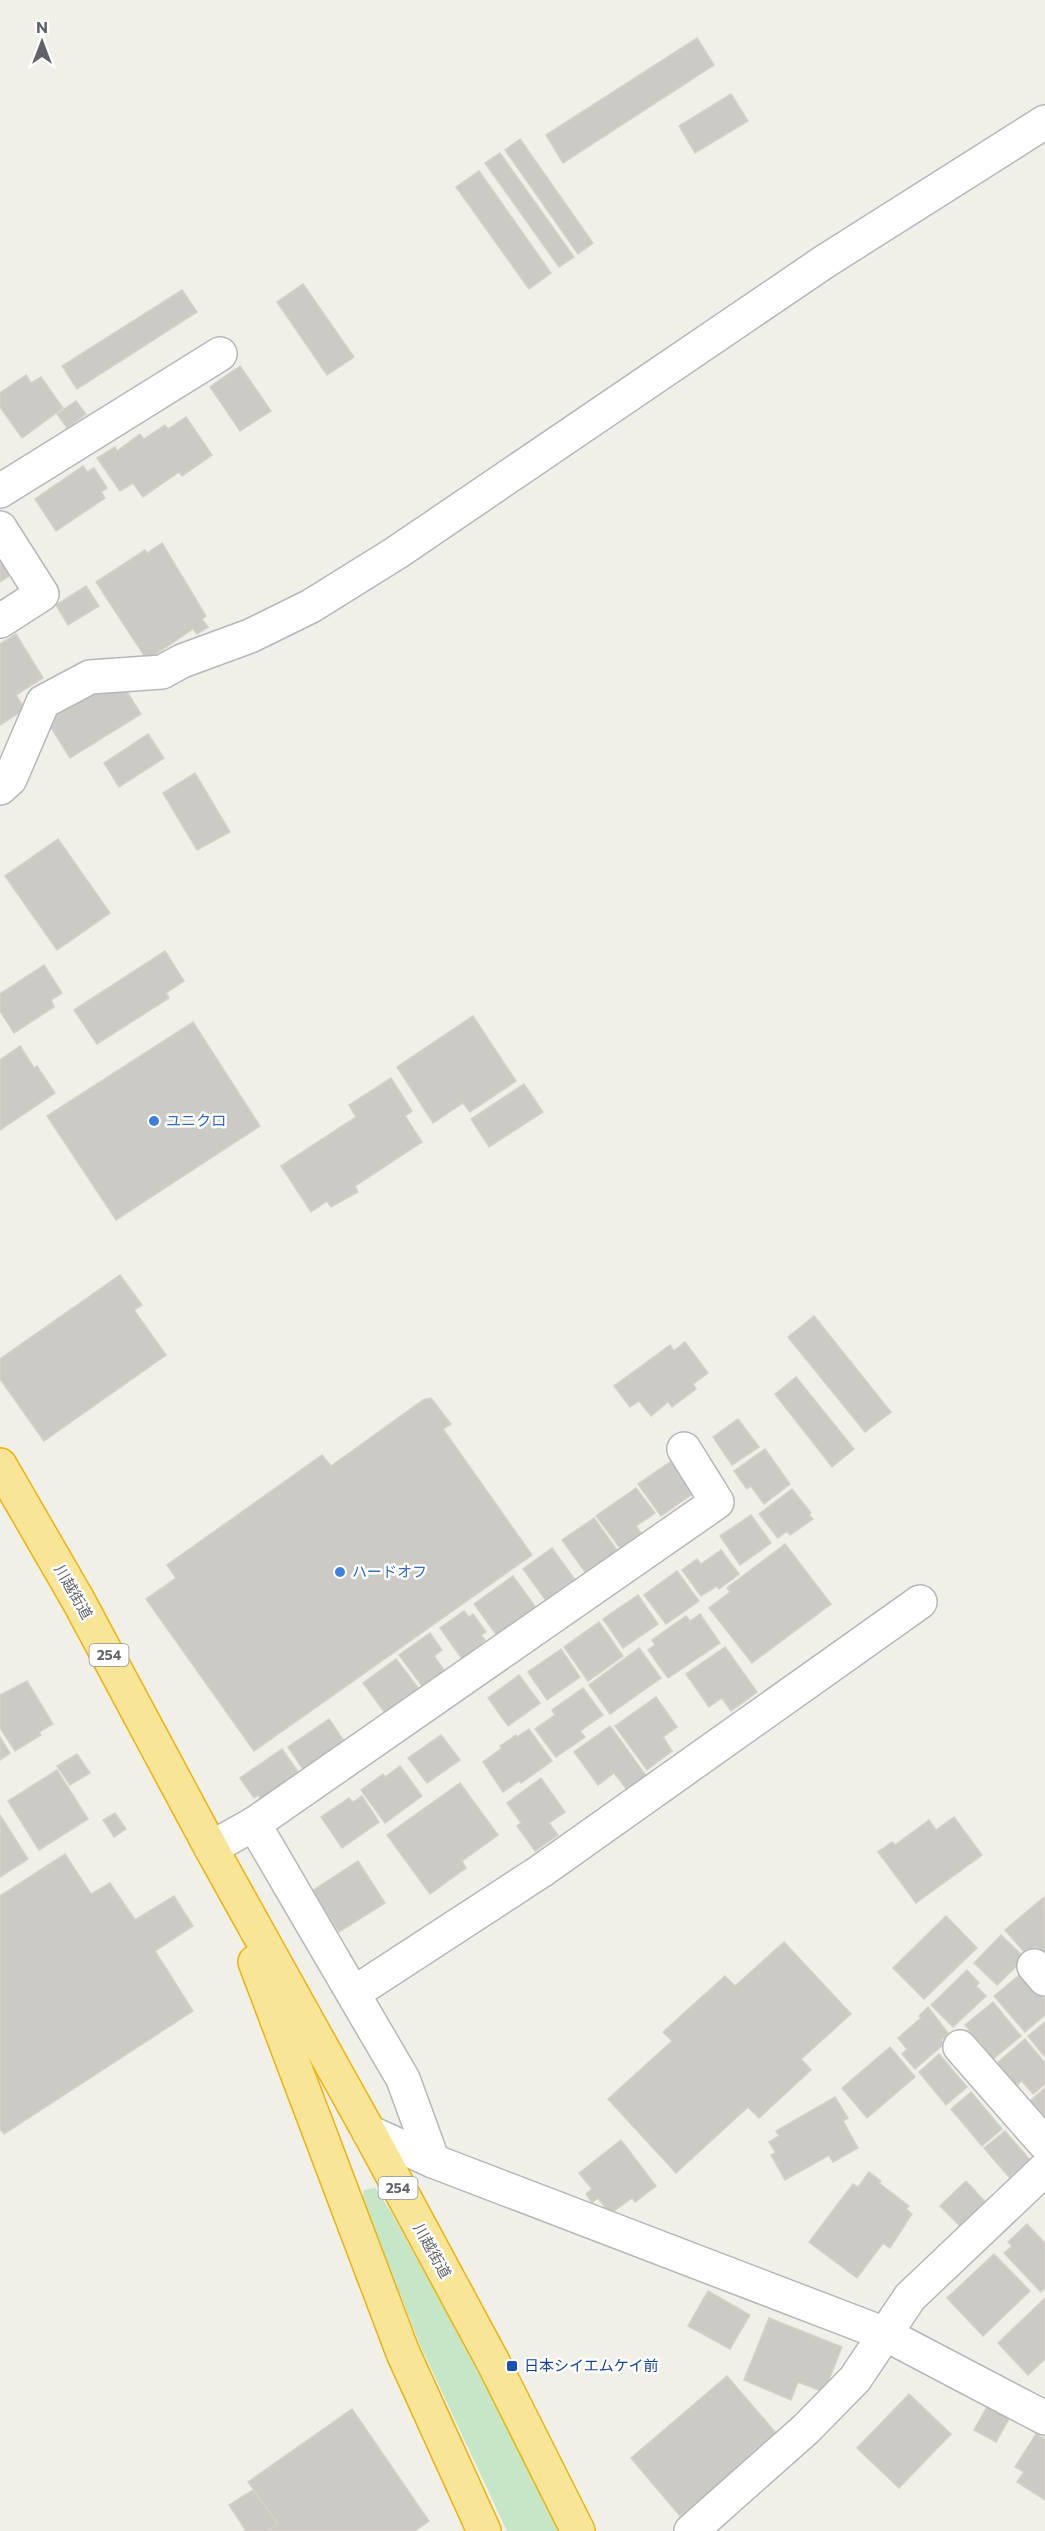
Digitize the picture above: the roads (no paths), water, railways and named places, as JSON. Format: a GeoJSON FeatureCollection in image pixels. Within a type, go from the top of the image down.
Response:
{"type":"FeatureCollection","features":[{"type":"Feature","properties":{"kind":"highway","name":"川越街道"},"geometry":{"type":"LineString","coordinates":[[0,1465],[84,1611],[211,1848],[369,2132],[492,2360],[578,2531]]}},
{"type":"Feature","properties":{"kind":"highway","name":"川越街道"},"geometry":{"type":"LineString","coordinates":[[211,1848],[403,2353],[484,2531]]}},
{"type":"Feature","properties":{"kind":"street"},"geometry":{"type":"LineString","coordinates":[[0,788],[10,779],[43,702],[90,677],[162,672],[182,661],[250,636],[311,606],[396,553],[824,262],[1045,122]]}},
{"type":"Feature","properties":{"kind":"street"},"geometry":{"type":"LineString","coordinates":[[0,491],[220,354]]}},
{"type":"Feature","properties":{"kind":"street"},"geometry":{"type":"LineString","coordinates":[[0,528],[42,594],[0,621]]}},
{"type":"Feature","properties":{"kind":"street"},"geometry":{"type":"LineString","coordinates":[[211,1848],[254,1824],[717,1502],[684,1449]]}},
{"type":"Feature","properties":{"kind":"street"},"geometry":{"type":"LineString","coordinates":[[354,1993],[541,1871],[920,1602]]}},
{"type":"Feature","properties":{"kind":"street"},"geometry":{"type":"LineString","coordinates":[[254,1824],[403,2079],[434,2161]]}},
{"type":"Feature","properties":{"kind":"street"},"geometry":{"type":"LineString","coordinates":[[960,2046],[1045,2144]]}},
{"type":"Feature","properties":{"kind":"street"},"geometry":{"type":"LineString","coordinates":[[369,2132],[434,2161],[885,2334],[1045,2418]]}},
{"type":"Feature","properties":{"kind":"street"},"geometry":{"type":"LineString","coordinates":[[691,2531],[814,2421],[855,2379],[910,2297],[1045,2169]]}},
{"type":"Feature","properties":{"kind":"place","name":"ユニクロ"},"geometry":{"type":"Point","coordinates":[154,1121]}},
{"type":"Feature","properties":{"kind":"place","name":"ハードオフ"},"geometry":{"type":"Point","coordinates":[340,1572]}},
{"type":"Feature","properties":{"kind":"place","name":"日本シイエムケイ前"},"geometry":{"type":"Point","coordinates":[512,2366]}}]}
